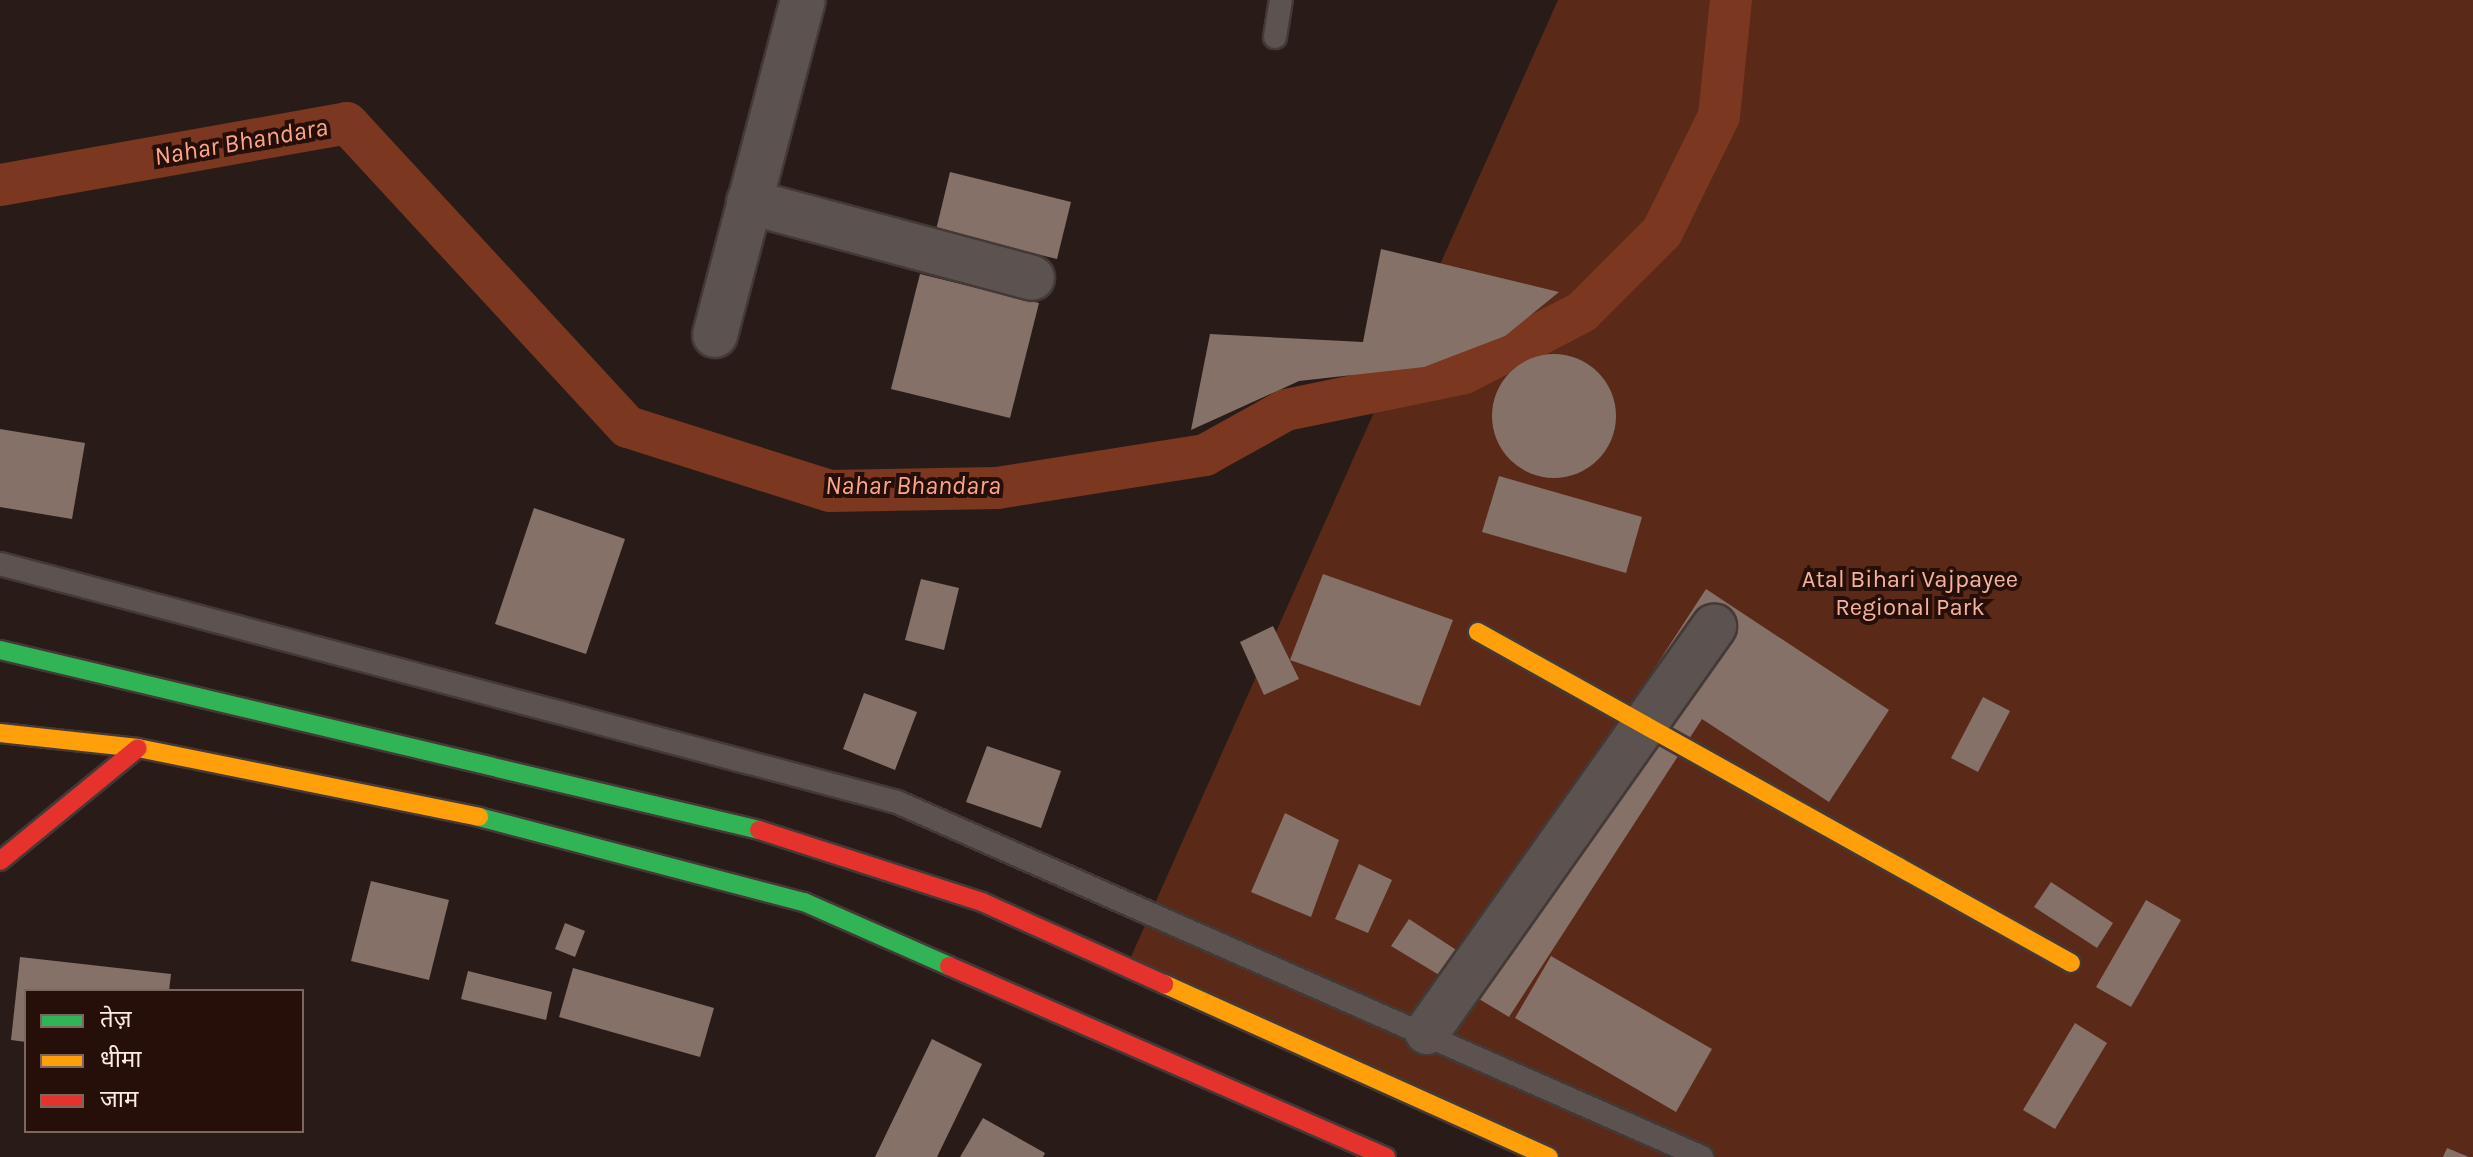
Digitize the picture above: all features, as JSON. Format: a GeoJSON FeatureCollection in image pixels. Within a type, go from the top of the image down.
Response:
{"type":"FeatureCollection","features":[{"type":"Feature","properties":{"kind":"street"},"geometry":{"type":"LineString","coordinates":[[715,335],[803,0]]}},
{"type":"Feature","properties":{"kind":"street"},"geometry":{"type":"LineString","coordinates":[[749,202],[1032,278]]}},
{"type":"Feature","properties":{"kind":"street"},"geometry":{"type":"LineString","coordinates":[[1427,1032],[1714,626]]}},
{"type":"Feature","properties":{"kind":"street"},"geometry":{"type":"LineString","coordinates":[[1478,632],[2071,963]]}},
{"type":"Feature","properties":{"kind":"street"},"geometry":{"type":"LineString","coordinates":[[0,650],[812,842],[982,902],[1549,1157]]}},
{"type":"Feature","properties":{"kind":"street"},"geometry":{"type":"LineString","coordinates":[[0,733],[138,748],[477,816],[804,902],[1386,1157]]}},
{"type":"Feature","properties":{"kind":"street"},"geometry":{"type":"LineString","coordinates":[[0,861],[138,748]]}},
{"type":"Feature","properties":{"kind":"lane"},"geometry":{"type":"LineString","coordinates":[[1275,37],[1281,0]]}},
{"type":"Feature","properties":{"kind":"lane"},"geometry":{"type":"LineString","coordinates":[[0,564],[897,802],[1427,1032],[1702,1157]]}},
{"type":"Feature","properties":{"kind":"green space","name":"Atal Bihari Vajpayee Regional Park"},"geometry":{"type":"Polygon","coordinates":[[[1558,0],[2473,0],[2473,1157],[1545,1157],[1126,968],[1558,0]]]}},
{"type":"Feature","properties":{"kind":"building"},"geometry":{"type":"Polygon","coordinates":[[[950,172],[1071,202],[1057,259],[936,230],[950,172]]]}},
{"type":"Feature","properties":{"kind":"building"},"geometry":{"type":"Polygon","coordinates":[[[1381,249],[1559,292],[1505,336],[1424,367],[1299,381],[1191,430],[1210,334],[1363,342],[1381,249]]]}},
{"type":"Feature","properties":{"kind":"building"},"geometry":{"type":"Polygon","coordinates":[[[920,274],[1039,303],[1010,418],[891,389],[920,274]]]}},
{"type":"Feature","properties":{"kind":"building"},"geometry":{"type":"Polygon","coordinates":[[[1554,354],[1578,359],[1598,372],[1611,392],[1616,416],[1611,440],[1598,460],[1578,473],[1554,478],[1530,473],[1510,460],[1497,440],[1492,416],[1497,392],[1510,372],[1530,359],[1554,354]]]}},
{"type":"Feature","properties":{"kind":"building"},"geometry":{"type":"Polygon","coordinates":[[[0,429],[85,443],[72,519],[0,507],[0,429]]]}},
{"type":"Feature","properties":{"kind":"building"},"geometry":{"type":"Polygon","coordinates":[[[1499,476],[1642,517],[1626,573],[1482,532],[1499,476]]]}},
{"type":"Feature","properties":{"kind":"building"},"geometry":{"type":"Polygon","coordinates":[[[534,508],[625,539],[586,654],[495,624],[534,508]]]}},
{"type":"Feature","properties":{"kind":"building"},"geometry":{"type":"Polygon","coordinates":[[[1323,574],[1453,620],[1420,706],[1290,660],[1323,574]]]}},
{"type":"Feature","properties":{"kind":"building"},"geometry":{"type":"Polygon","coordinates":[[[921,579],[959,588],[944,650],[905,640],[921,579]]]}},
{"type":"Feature","properties":{"kind":"building"},"geometry":{"type":"Polygon","coordinates":[[[1706,589],[1889,710],[1829,802],[1702,719],[1509,1017],[1391,946],[1409,919],[1467,957],[1706,589]]]}},
{"type":"Feature","properties":{"kind":"building"},"geometry":{"type":"Polygon","coordinates":[[[1273,626],[1299,679],[1264,695],[1240,642],[1273,626]]]}},
{"type":"Feature","properties":{"kind":"building"},"geometry":{"type":"Polygon","coordinates":[[[864,693],[917,712],[895,770],[843,749],[864,693]]]}},
{"type":"Feature","properties":{"kind":"building"},"geometry":{"type":"Polygon","coordinates":[[[1983,697],[2010,711],[1978,772],[1951,758],[1983,697]]]}},
{"type":"Feature","properties":{"kind":"building"},"geometry":{"type":"Polygon","coordinates":[[[987,746],[1061,771],[1041,828],[966,802],[987,746]]]}},
{"type":"Feature","properties":{"kind":"building"},"geometry":{"type":"Polygon","coordinates":[[[1285,813],[1339,840],[1311,917],[1251,892],[1285,813]]]}},
{"type":"Feature","properties":{"kind":"building"},"geometry":{"type":"Polygon","coordinates":[[[1359,864],[1392,880],[1368,933],[1335,919],[1359,864]]]}},
{"type":"Feature","properties":{"kind":"building"},"geometry":{"type":"Polygon","coordinates":[[[371,881],[449,900],[429,980],[351,961],[371,881]]]}},
{"type":"Feature","properties":{"kind":"building"},"geometry":{"type":"Polygon","coordinates":[[[2051,882],[2113,923],[2097,948],[2034,907],[2051,882]]]}},
{"type":"Feature","properties":{"kind":"building"},"geometry":{"type":"Polygon","coordinates":[[[2146,900],[2181,920],[2131,1007],[2096,987],[2146,900]]]}},
{"type":"Feature","properties":{"kind":"building"},"geometry":{"type":"Polygon","coordinates":[[[565,923],[585,931],[575,957],[555,949],[565,923]]]}},
{"type":"Feature","properties":{"kind":"building"},"geometry":{"type":"Polygon","coordinates":[[[1551,956],[1712,1049],[1676,1112],[1515,1018],[1551,956]]]}},
{"type":"Feature","properties":{"kind":"building"},"geometry":{"type":"Polygon","coordinates":[[[20,957],[171,974],[169,989],[24,989],[24,1042],[11,1040],[20,957]]]}},
{"type":"Feature","properties":{"kind":"building"},"geometry":{"type":"Polygon","coordinates":[[[573,968],[714,1008],[700,1057],[559,1017],[573,968]]]}},
{"type":"Feature","properties":{"kind":"building"},"geometry":{"type":"Polygon","coordinates":[[[468,971],[552,992],[546,1020],[461,999],[468,971]]]}},
{"type":"Feature","properties":{"kind":"building"},"geometry":{"type":"Polygon","coordinates":[[[2075,1023],[2107,1043],[2055,1129],[2023,1110],[2075,1023]]]}},
{"type":"Feature","properties":{"kind":"building"},"geometry":{"type":"Polygon","coordinates":[[[932,1039],[982,1064],[937,1157],[875,1157],[932,1039]]]}},
{"type":"Feature","properties":{"kind":"building"},"geometry":{"type":"Polygon","coordinates":[[[983,1118],[1045,1153],[1043,1157],[960,1157],[983,1118]]]}},
{"type":"Feature","properties":{"kind":"building"},"geometry":{"type":"Polygon","coordinates":[[[2447,1148],[2469,1157],[2443,1157],[2447,1148]]]}},
{"type":"Feature","properties":{"kind":"waterway","name":"Nahar Bhandara"},"geometry":{"type":"LineString","coordinates":[[0,185],[347,123],[628,427],[830,491],[997,488],[1205,455],[1286,410],[1464,373],[1582,312],[1662,232],[1719,116],[1731,0]]}},
{"type":"Feature","properties":{"kind":"traffic: fast"},"geometry":{"type":"LineString","coordinates":[[0,650],[759,830]]}},
{"type":"Feature","properties":{"kind":"traffic: fast"},"geometry":{"type":"LineString","coordinates":[[479,817],[804,902],[949,966]]}},
{"type":"Feature","properties":{"kind":"traffic: slow"},"geometry":{"type":"LineString","coordinates":[[1478,632],[2071,963]]}},
{"type":"Feature","properties":{"kind":"traffic: slow"},"geometry":{"type":"LineString","coordinates":[[0,733],[138,748],[479,817]]}},
{"type":"Feature","properties":{"kind":"traffic: slow"},"geometry":{"type":"LineString","coordinates":[[1164,984],[1549,1157]]}},
{"type":"Feature","properties":{"kind":"traffic: jam"},"geometry":{"type":"LineString","coordinates":[[0,861],[138,748]]}},
{"type":"Feature","properties":{"kind":"traffic: jam"},"geometry":{"type":"LineString","coordinates":[[759,830],[982,902],[1164,984]]}},
{"type":"Feature","properties":{"kind":"traffic: jam"},"geometry":{"type":"LineString","coordinates":[[949,966],[1386,1157]]}}]}
